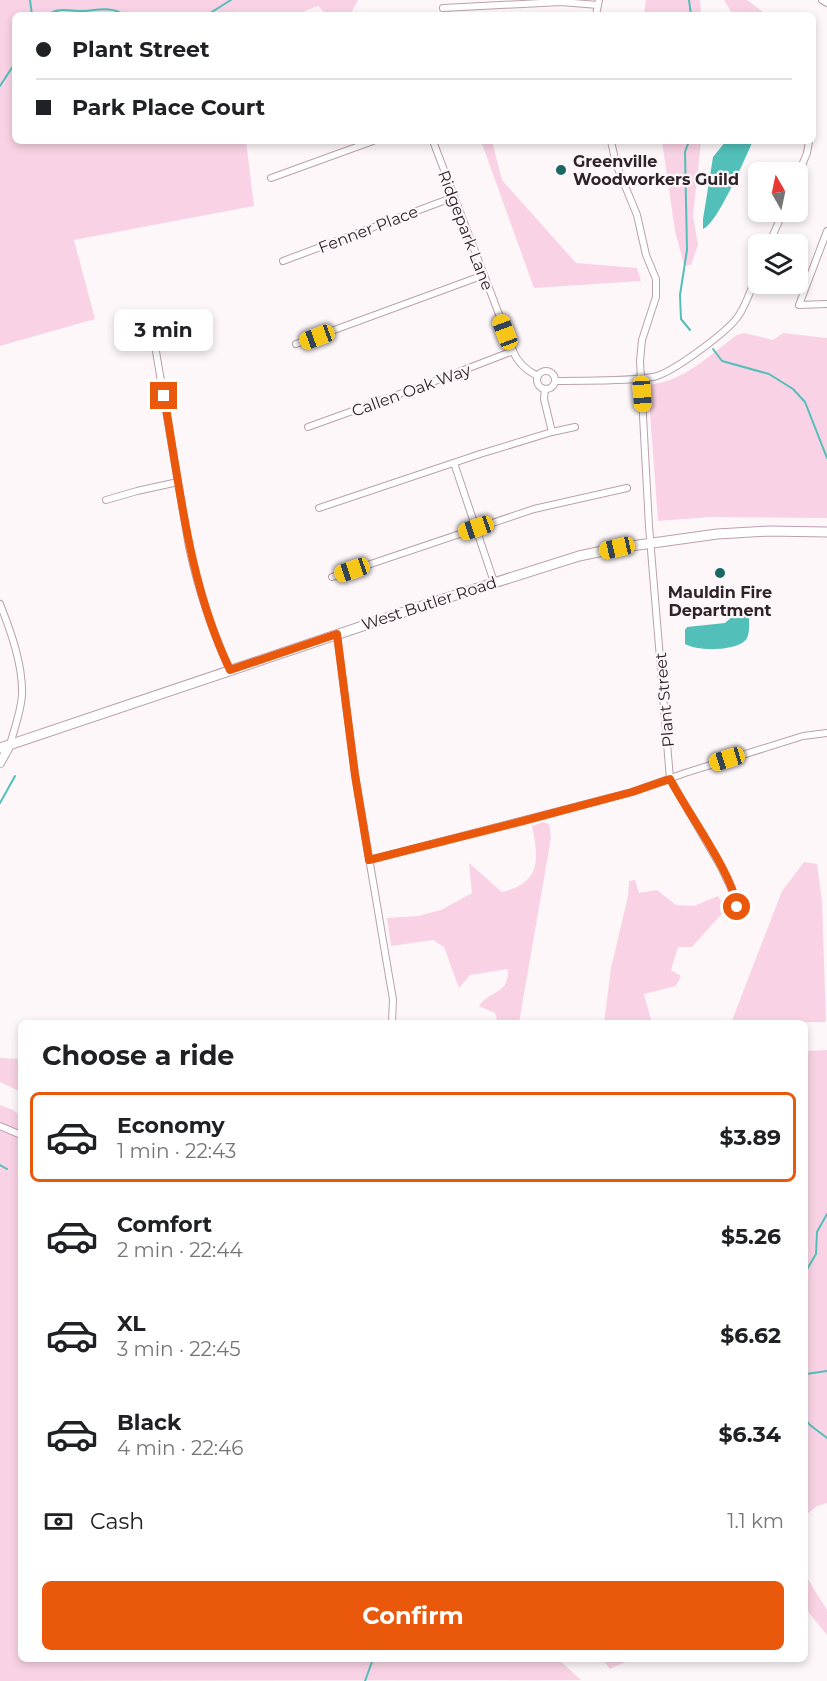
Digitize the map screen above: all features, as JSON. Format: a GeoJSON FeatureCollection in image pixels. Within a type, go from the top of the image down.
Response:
{"type":"FeatureCollection","features":[{"type":"Feature","properties":{"kind":"main road","name":"West Butler Road"},"geometry":{"type":"LineString","coordinates":[[5,746],[494,582],[579,556],[684,537],[748,532],[827,532]]}},
{"type":"Feature","properties":{"kind":"main road"},"geometry":{"type":"LineString","coordinates":[[0,763],[5,746]]}},
{"type":"Feature","properties":{"kind":"street"},"geometry":{"type":"LineString","coordinates":[[822,0],[827,3]]}},
{"type":"Feature","properties":{"kind":"street"},"geometry":{"type":"LineString","coordinates":[[443,8],[561,2],[598,3]]}},
{"type":"Feature","properties":{"kind":"street"},"geometry":{"type":"LineString","coordinates":[[271,178],[365,144]]}},
{"type":"Feature","properties":{"kind":"street","name":"Ridgepark Lane"},"geometry":{"type":"LineString","coordinates":[[434,144],[516,359],[538,376]]}},
{"type":"Feature","properties":{"kind":"street","name":"Plant Street"},"geometry":{"type":"LineString","coordinates":[[613,144],[616,164],[637,215],[646,255],[654,270],[657,289],[654,307],[642,340],[641,378],[650,543],[670,779],[721,867],[731,888],[738,913]]}},
{"type":"Feature","properties":{"kind":"street"},"geometry":{"type":"LineString","coordinates":[[803,162],[808,144]]}},
{"type":"Feature","properties":{"kind":"street","name":"Fenner Place"},"geometry":{"type":"LineString","coordinates":[[283,261],[454,197]]}},
{"type":"Feature","properties":{"kind":"street"},"geometry":{"type":"LineString","coordinates":[[827,231],[799,305],[827,304]]}},
{"type":"Feature","properties":{"kind":"street"},"geometry":{"type":"LineString","coordinates":[[296,344],[484,275]]}},
{"type":"Feature","properties":{"kind":"street"},"geometry":{"type":"LineString","coordinates":[[555,381],[641,378],[663,374],[725,331],[740,313],[748,294]]}},
{"type":"Feature","properties":{"kind":"street"},"geometry":{"type":"LineString","coordinates":[[150,316],[189,547],[216,638],[230,670]]}},
{"type":"Feature","properties":{"kind":"street","name":"Callen Oak Way"},"geometry":{"type":"LineString","coordinates":[[308,427],[513,351]]}},
{"type":"Feature","properties":{"kind":"street"},"geometry":{"type":"LineString","coordinates":[[545,389],[538,383],[538,376],[547,372],[552,374],[555,381]]}},
{"type":"Feature","properties":{"kind":"street"},"geometry":{"type":"LineString","coordinates":[[545,389],[552,386],[555,381]]}},
{"type":"Feature","properties":{"kind":"street"},"geometry":{"type":"LineString","coordinates":[[545,389],[543,399],[552,432]]}},
{"type":"Feature","properties":{"kind":"street"},"geometry":{"type":"LineString","coordinates":[[319,508],[454,463],[575,427]]}},
{"type":"Feature","properties":{"kind":"street"},"geometry":{"type":"LineString","coordinates":[[454,463],[494,582]]}},
{"type":"Feature","properties":{"kind":"street"},"geometry":{"type":"LineString","coordinates":[[105,500],[178,482]]}},
{"type":"Feature","properties":{"kind":"street"},"geometry":{"type":"LineString","coordinates":[[332,577],[534,509],[627,488]]}},
{"type":"Feature","properties":{"kind":"street"},"geometry":{"type":"LineString","coordinates":[[0,604],[22,683],[20,706],[5,746]]}},
{"type":"Feature","properties":{"kind":"street"},"geometry":{"type":"LineString","coordinates":[[337,634],[355,775],[392,990],[392,1020]]}},
{"type":"Feature","properties":{"kind":"street"},"geometry":{"type":"LineString","coordinates":[[369,860],[632,792],[803,736],[827,733]]}},
{"type":"Feature","properties":{"kind":"street"},"geometry":{"type":"LineString","coordinates":[[0,1126],[18,1134]]}},
{"type":"Feature","properties":{"kind":"shaded area"},"geometry":{"type":"Polygon","coordinates":[[[0,0],[358,0],[352,12],[324,12],[318,6],[302,12],[12,12],[12,144],[246,144],[254,206],[74,240],[95,319],[0,346],[0,0]]]}},
{"type":"Feature","properties":{"kind":"shaded area"},"geometry":{"type":"Polygon","coordinates":[[[646,0],[700,0],[701,12],[644,12],[646,0]]]}},
{"type":"Feature","properties":{"kind":"shaded area"},"geometry":{"type":"Polygon","coordinates":[[[724,0],[747,0],[763,12],[731,12],[724,0]]]}},
{"type":"Feature","properties":{"kind":"shaded area"},"geometry":{"type":"Polygon","coordinates":[[[482,144],[493,144],[502,180],[576,263],[637,268],[641,281],[534,288],[482,144]]]}},
{"type":"Feature","properties":{"kind":"shaded area"},"geometry":{"type":"Polygon","coordinates":[[[662,144],[701,144],[693,216],[698,245],[691,265],[684,265],[675,231],[662,144]]]}},
{"type":"Feature","properties":{"kind":"shaded area"},"geometry":{"type":"Polygon","coordinates":[[[744,333],[773,340],[783,333],[827,338],[827,518],[710,517],[658,521],[648,385],[661,383],[685,373],[737,335],[744,333]]]}},
{"type":"Feature","properties":{"kind":"shaded area"},"geometry":{"type":"Polygon","coordinates":[[[543,822],[549,824],[551,838],[520,1020],[497,1020],[495,1013],[479,1006],[506,983],[508,969],[470,975],[459,988],[444,947],[433,940],[391,946],[387,918],[418,916],[441,910],[472,893],[469,863],[502,892],[524,883],[534,868],[536,859],[532,826],[543,822]]]}},
{"type":"Feature","properties":{"kind":"shaded area"},"geometry":{"type":"Polygon","coordinates":[[[804,862],[817,864],[822,901],[826,1022],[732,1020],[782,891],[804,862]]]}},
{"type":"Feature","properties":{"kind":"shaded area"},"geometry":{"type":"Polygon","coordinates":[[[635,880],[639,893],[657,890],[676,905],[694,906],[718,896],[726,909],[692,947],[678,947],[671,970],[681,976],[676,986],[644,994],[651,1020],[604,1020],[611,968],[628,896],[629,881],[635,880]]]}},
{"type":"Feature","properties":{"kind":"shaded area"},"geometry":{"type":"Polygon","coordinates":[[[827,1050],[827,1503],[817,1506],[808,1513],[808,1051],[827,1050]]]}},
{"type":"Feature","properties":{"kind":"shaded area"},"geometry":{"type":"Polygon","coordinates":[[[0,1058],[18,1059],[18,1091],[0,1082],[0,1058]]]}},
{"type":"Feature","properties":{"kind":"shaded area"},"geometry":{"type":"Polygon","coordinates":[[[0,1105],[18,1114],[18,1662],[561,1662],[581,1680],[0,1681],[0,1105]]]}},
{"type":"Feature","properties":{"kind":"shaded area"},"geometry":{"type":"Polygon","coordinates":[[[808,1579],[827,1610],[827,1635],[808,1611],[808,1579]]]}},
{"type":"Feature","properties":{"kind":"shaded area"},"geometry":{"type":"Polygon","coordinates":[[[604,1662],[625,1662],[610,1669],[604,1662]]]}},
{"type":"Feature","properties":{"kind":"water"},"geometry":{"type":"Polygon","coordinates":[[[724,144],[752,144],[723,204],[703,229],[703,219],[713,157],[724,144]]]}},
{"type":"Feature","properties":{"kind":"water"},"geometry":{"type":"Polygon","coordinates":[[[740,610],[746,611],[749,615],[748,636],[742,643],[717,649],[698,648],[685,644],[687,627],[725,623],[740,610]]]}},
{"type":"Feature","properties":{"kind":"waterway"},"geometry":{"type":"LineString","coordinates":[[30,0],[32,12]]}},
{"type":"Feature","properties":{"kind":"waterway"},"geometry":{"type":"LineString","coordinates":[[212,12],[231,0]]}},
{"type":"Feature","properties":{"kind":"waterway"},"geometry":{"type":"LineString","coordinates":[[689,0],[691,12]]}},
{"type":"Feature","properties":{"kind":"waterway"},"geometry":{"type":"LineString","coordinates":[[52,12],[105,9],[120,12]]}},
{"type":"Feature","properties":{"kind":"waterway"},"geometry":{"type":"LineString","coordinates":[[0,86],[12,68]]}},
{"type":"Feature","properties":{"kind":"waterway"},"geometry":{"type":"LineString","coordinates":[[688,144],[685,152],[687,250],[680,295],[681,319],[690,330]]}},
{"type":"Feature","properties":{"kind":"waterway"},"geometry":{"type":"LineString","coordinates":[[713,349],[722,361],[769,374],[793,389],[805,402],[827,458]]}},
{"type":"Feature","properties":{"kind":"waterway"},"geometry":{"type":"LineString","coordinates":[[0,803],[15,776]]}},
{"type":"Feature","properties":{"kind":"waterway"},"geometry":{"type":"LineString","coordinates":[[0,1165],[7,1169]]}},
{"type":"Feature","properties":{"kind":"waterway"},"geometry":{"type":"LineString","coordinates":[[808,1268],[816,1254],[817,1232],[827,1214]]}},
{"type":"Feature","properties":{"kind":"waterway"},"geometry":{"type":"LineString","coordinates":[[808,1374],[827,1371]]}},
{"type":"Feature","properties":{"kind":"waterway"},"geometry":{"type":"LineString","coordinates":[[808,1422],[827,1438]]}},
{"type":"Feature","properties":{"kind":"waterway"},"geometry":{"type":"LineString","coordinates":[[365,1681],[372,1662]]}},
{"type":"Feature","properties":{"kind":"place","name":"Greenville Woodworkers Guild"},"geometry":{"type":"Point","coordinates":[561,170]}},
{"type":"Feature","properties":{"kind":"place","name":"Mauldin Fire Department"},"geometry":{"type":"Point","coordinates":[720,573]}},
{"type":"Feature","properties":{"kind":"route"},"geometry":{"type":"LineString","coordinates":[[164,396],[189,547],[216,638],[230,670],[337,634],[355,775],[369,860],[632,792],[670,779],[721,867],[737,907]]}}]}
